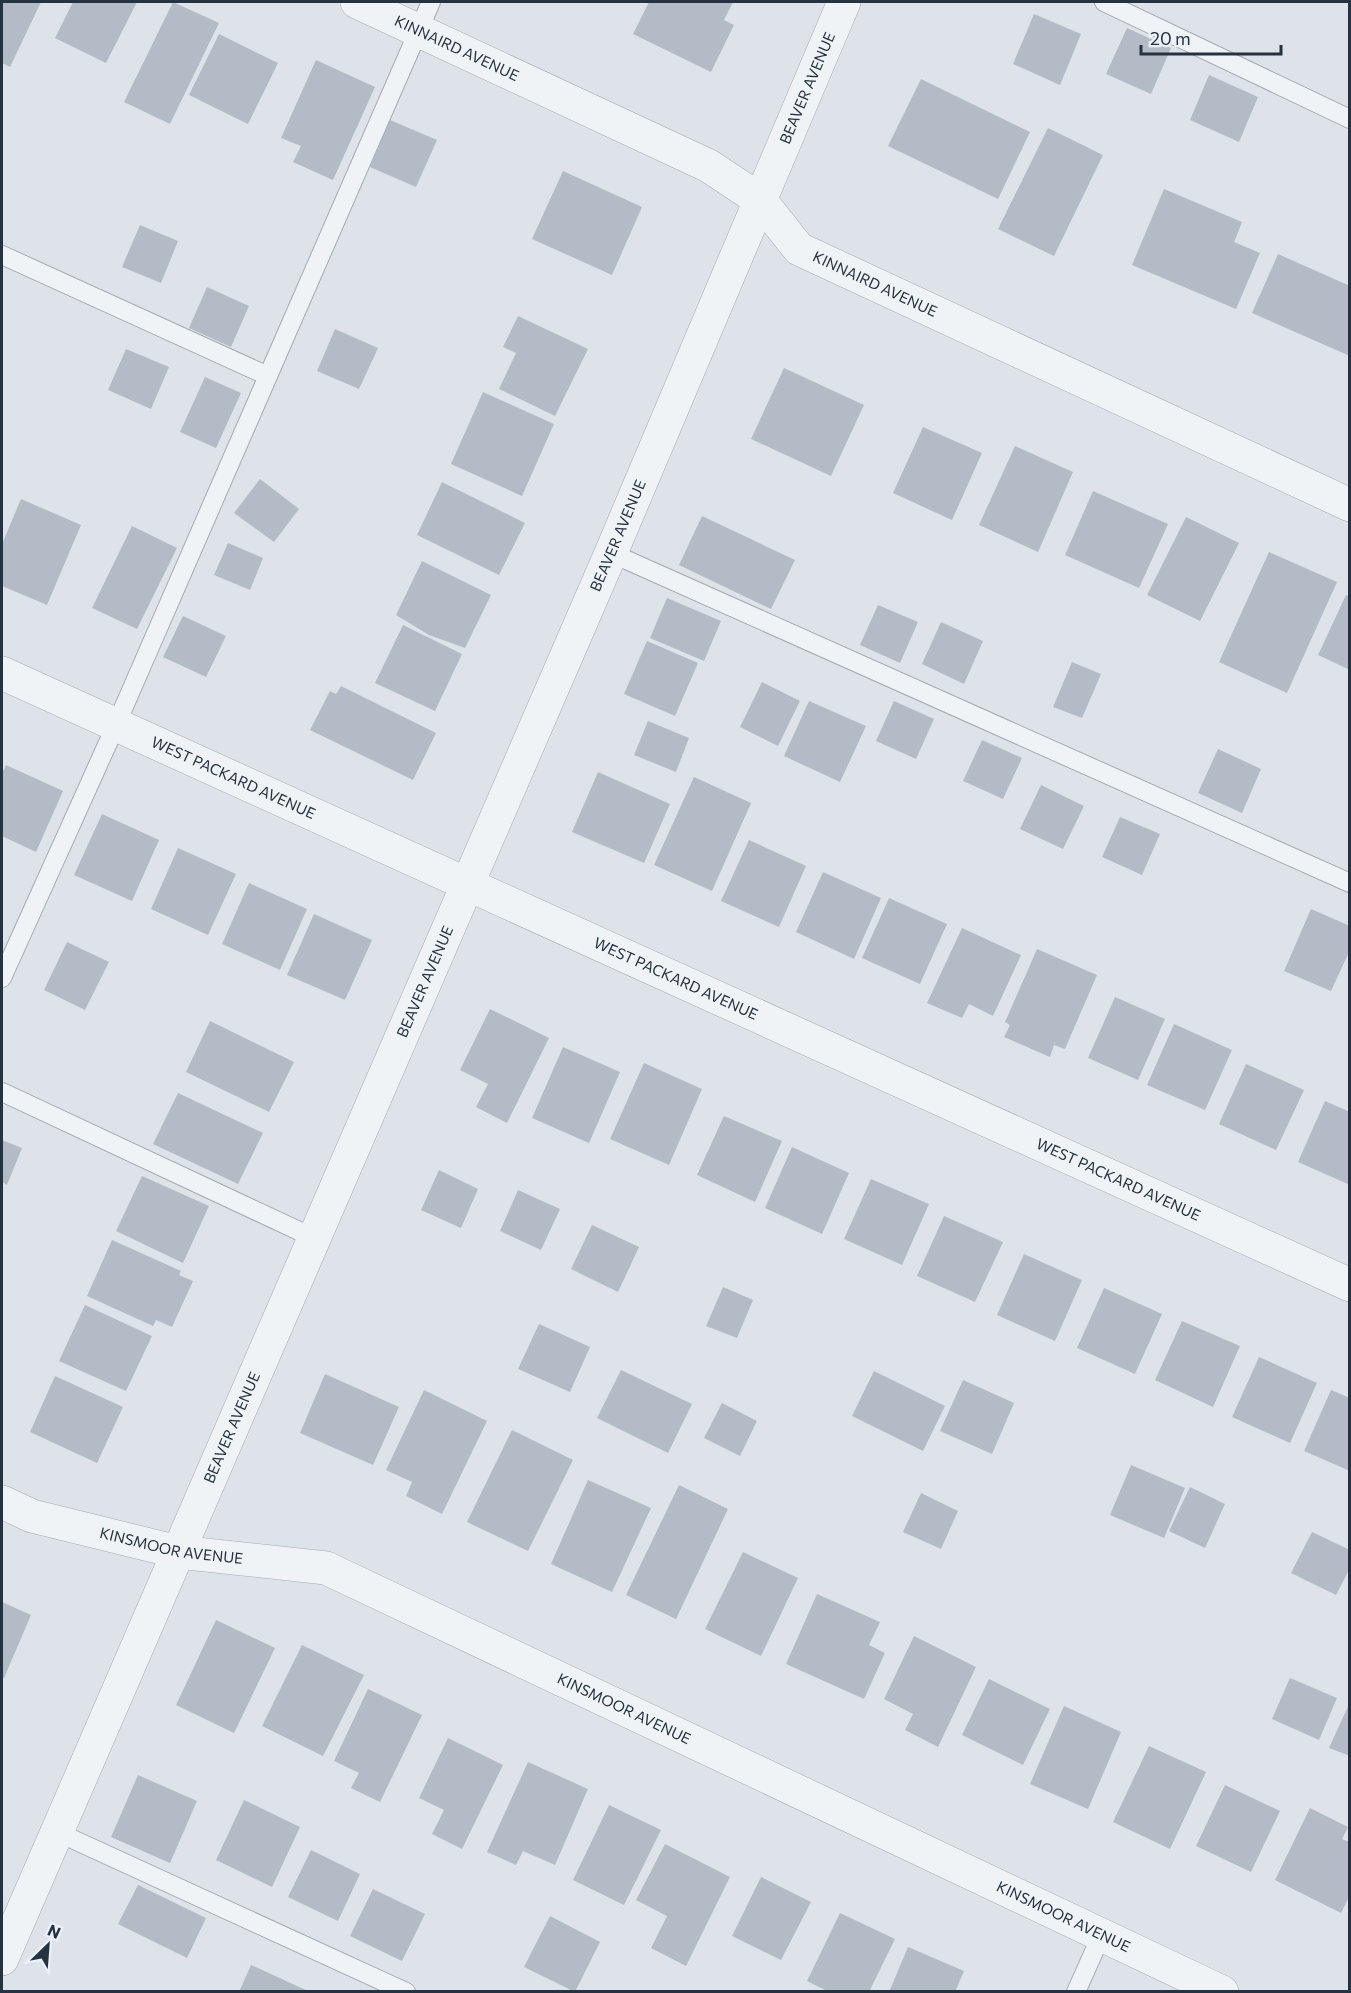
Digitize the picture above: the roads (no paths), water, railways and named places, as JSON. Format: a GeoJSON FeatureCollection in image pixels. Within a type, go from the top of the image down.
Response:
{"type":"FeatureCollection","features":[{"type":"Feature","properties":{"kind":"street","name":"KINNAIRD AVENUE"},"geometry":{"type":"LineString","coordinates":[[357,2],[425,16],[709,166],[760,200],[799,249],[1350,505]]}},
{"type":"Feature","properties":{"kind":"street","name":"BEAVER AVENUE"},"geometry":{"type":"LineString","coordinates":[[5,1940],[57,1832],[611,553],[844,2]]}},
{"type":"Feature","properties":{"kind":"street","name":"WEST PACKARD AVENUE"},"geometry":{"type":"LineString","coordinates":[[2,673],[1350,1285]]}},
{"type":"Feature","properties":{"kind":"street","name":"KINSMOOR AVENUE"},"geometry":{"type":"LineString","coordinates":[[2,1502],[32,1516],[178,1552],[326,1568],[1222,1992]]}},
{"type":"Feature","properties":{"kind":"lane"},"geometry":{"type":"LineString","coordinates":[[1104,2],[1350,119]]}},
{"type":"Feature","properties":{"kind":"lane"},"geometry":{"type":"LineString","coordinates":[[2,978],[116,725],[425,16]]}},
{"type":"Feature","properties":{"kind":"lane"},"geometry":{"type":"LineString","coordinates":[[2,255],[268,376]]}},
{"type":"Feature","properties":{"kind":"lane"},"geometry":{"type":"LineString","coordinates":[[611,553],[1350,883]]}},
{"type":"Feature","properties":{"kind":"lane"},"geometry":{"type":"LineString","coordinates":[[2,1092],[314,1238]]}},
{"type":"Feature","properties":{"kind":"lane"},"geometry":{"type":"LineString","coordinates":[[57,1832],[406,1992]]}},
{"type":"Feature","properties":{"kind":"lane"},"geometry":{"type":"LineString","coordinates":[[1076,1992],[1101,1936]]}}]}
